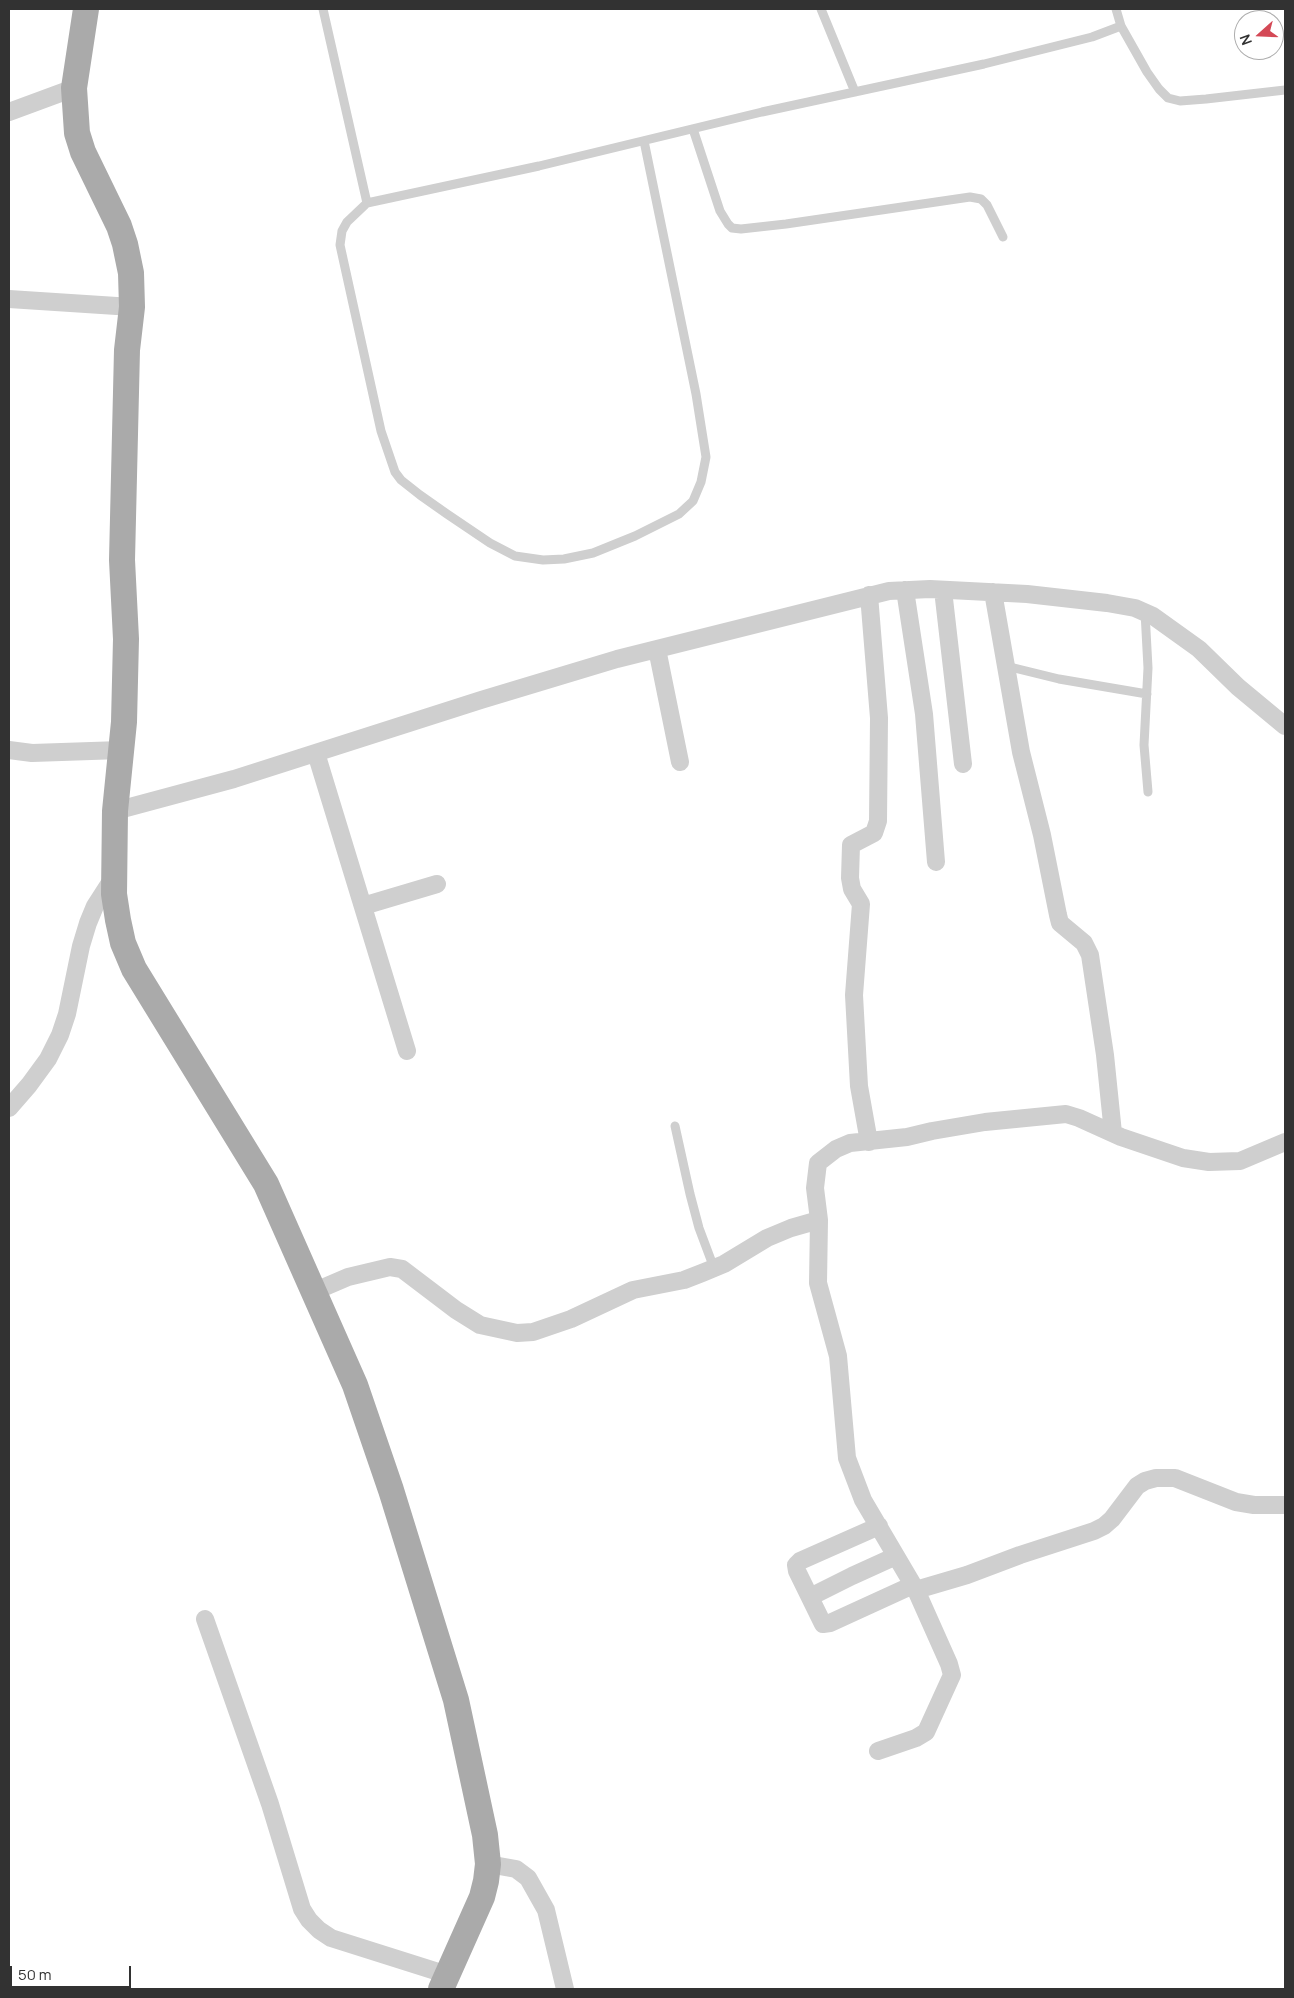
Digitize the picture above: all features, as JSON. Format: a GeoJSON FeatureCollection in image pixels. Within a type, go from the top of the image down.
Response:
{"type":"FeatureCollection","features":[{"type":"Feature","properties":{"kind":"main road"},"geometry":{"type":"LineString","coordinates":[[86,9],[74,88],[77,132],[83,152],[119,226],[131,273],[132,307],[127,350],[122,560],[126,640],[124,722],[115,811],[114,894],[118,920],[123,943],[134,969],[266,1184],[355,1385],[421,1585],[456,1700],[485,1835],[488,1864],[482,1897],[444,1982]]}},
{"type":"Feature","properties":{"kind":"street"},"geometry":{"type":"LineString","coordinates":[[9,112],[74,88]]}},
{"type":"Feature","properties":{"kind":"street"},"geometry":{"type":"LineString","coordinates":[[9,299],[132,307]]}},
{"type":"Feature","properties":{"kind":"street"},"geometry":{"type":"LineString","coordinates":[[905,590],[924,714],[936,862]]}},
{"type":"Feature","properties":{"kind":"street"},"geometry":{"type":"LineString","coordinates":[[115,811],[234,779],[481,700],[617,659],[869,595],[905,590],[1027,594],[1135,608],[1153,616],[1199,649],[1238,687],[1285,726]]}},
{"type":"Feature","properties":{"kind":"street"},"geometry":{"type":"LineString","coordinates":[[943,590],[963,764]]}},
{"type":"Feature","properties":{"kind":"street"},"geometry":{"type":"LineString","coordinates":[[993,592],[1021,752],[1042,835],[1060,923],[1084,942],[1090,955],[1106,1056],[1112,1133]]}},
{"type":"Feature","properties":{"kind":"street"},"geometry":{"type":"LineString","coordinates":[[869,595],[879,718],[878,821],[874,833],[850,845],[852,889],[861,904],[854,995],[859,1086],[869,1142]]}},
{"type":"Feature","properties":{"kind":"street"},"geometry":{"type":"LineString","coordinates":[[657,650],[680,762]]}},
{"type":"Feature","properties":{"kind":"street"},"geometry":{"type":"LineString","coordinates":[[9,750],[32,753],[121,750]]}},
{"type":"Feature","properties":{"kind":"street"},"geometry":{"type":"LineString","coordinates":[[316,753],[407,1051]]}},
{"type":"Feature","properties":{"kind":"street"},"geometry":{"type":"LineString","coordinates":[[9,1108],[48,1059],[60,1035],[67,1014],[81,946],[88,923],[95,906],[114,877]]}},
{"type":"Feature","properties":{"kind":"street"},"geometry":{"type":"LineString","coordinates":[[363,906],[437,884]]}},
{"type":"Feature","properties":{"kind":"street"},"geometry":{"type":"LineString","coordinates":[[878,1750],[916,1738],[926,1732],[952,1675],[915,1587],[863,1500],[847,1458],[838,1356],[818,1283],[818,1220],[815,1188],[818,1163],[836,1149],[850,1143],[907,1137],[932,1130],[984,1122],[1066,1114],[1112,1133],[1183,1158],[1209,1162],[1240,1161],[1285,1142]]}},
{"type":"Feature","properties":{"kind":"street"},"geometry":{"type":"LineString","coordinates":[[313,1292],[348,1277],[390,1267],[402,1269],[456,1310],[480,1325],[517,1333],[533,1332],[550,1328],[626,1293],[648,1286],[684,1280],[724,1264],[767,1238],[818,1220]]}},
{"type":"Feature","properties":{"kind":"street"},"geometry":{"type":"LineString","coordinates":[[879,1526],[798,1563],[797,1571],[822,1622],[827,1624],[915,1587],[967,1575],[1020,1555],[1094,1531],[1112,1519],[1138,1486],[1145,1481],[1156,1478],[1175,1478],[1245,1504],[1285,1505]]}},
{"type":"Feature","properties":{"kind":"street"},"geometry":{"type":"LineString","coordinates":[[810,1597],[896,1556]]}},
{"type":"Feature","properties":{"kind":"street"},"geometry":{"type":"LineString","coordinates":[[205,1619],[270,1804],[302,1908],[309,1920],[319,1930],[332,1938],[444,1982]]}},
{"type":"Feature","properties":{"kind":"street"},"geometry":{"type":"LineString","coordinates":[[488,1864],[516,1869],[528,1878],[546,1910],[565,1989]]}},
{"type":"Feature","properties":{"kind":"lane"},"geometry":{"type":"LineString","coordinates":[[323,9],[367,203]]}},
{"type":"Feature","properties":{"kind":"lane"},"geometry":{"type":"LineString","coordinates":[[822,9],[855,92]]}},
{"type":"Feature","properties":{"kind":"lane"},"geometry":{"type":"LineString","coordinates":[[1116,9],[1121,26],[1147,72],[1158,89],[1168,98],[1180,101],[1285,90]]}},
{"type":"Feature","properties":{"kind":"lane"},"geometry":{"type":"LineString","coordinates":[[644,141],[696,394],[706,457],[701,482],[693,500],[679,514],[635,536],[593,553],[564,559],[543,560],[515,556],[490,543],[427,500],[401,480],[395,472],[381,431],[340,245],[342,231],[347,222],[367,203],[539,166],[693,129],[984,64],[1092,37],[1121,26]]}},
{"type":"Feature","properties":{"kind":"lane"},"geometry":{"type":"LineString","coordinates":[[693,129],[720,211],[732,228],[795,222],[970,197],[981,199],[987,204],[1003,237]]}},
{"type":"Feature","properties":{"kind":"lane"},"geometry":{"type":"LineString","coordinates":[[1146,612],[1147,694],[1144,744],[1148,792]]}},
{"type":"Feature","properties":{"kind":"lane"},"geometry":{"type":"LineString","coordinates":[[1005,666],[1059,679],[1147,694]]}},
{"type":"Feature","properties":{"kind":"lane"},"geometry":{"type":"LineString","coordinates":[[676,1126],[692,1202],[714,1268]]}}]}
